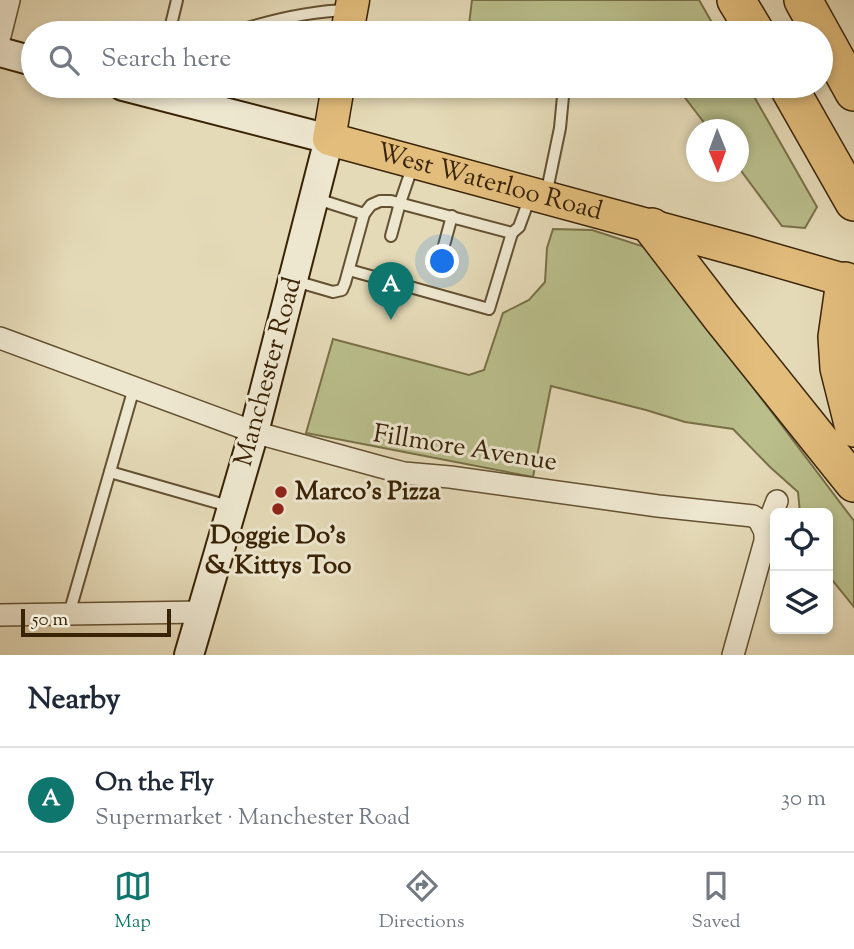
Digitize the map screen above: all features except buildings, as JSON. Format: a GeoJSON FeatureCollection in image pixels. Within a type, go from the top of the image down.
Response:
{"type":"FeatureCollection","features":[{"type":"Feature","properties":{"kind":"highway"},"geometry":{"type":"LineString","coordinates":[[736,0],[749,21]]}},
{"type":"Feature","properties":{"kind":"highway"},"geometry":{"type":"LineString","coordinates":[[803,0],[815,21]]}},
{"type":"Feature","properties":{"kind":"highway"},"geometry":{"type":"LineString","coordinates":[[833,54],[854,92]]}},
{"type":"Feature","properties":{"kind":"highway"},"geometry":{"type":"LineString","coordinates":[[795,98],[854,202]]}},
{"type":"Feature","properties":{"kind":"highway"},"geometry":{"type":"LineString","coordinates":[[652,227],[854,483]]}},
{"type":"Feature","properties":{"kind":"highway"},"geometry":{"type":"LineString","coordinates":[[850,282],[837,337],[839,368],[854,428]]}},
{"type":"Feature","properties":{"kind":"main road"},"geometry":{"type":"LineString","coordinates":[[0,52],[21,58]]}},
{"type":"Feature","properties":{"kind":"main road","name":"West Waterloo Road"},"geometry":{"type":"LineString","coordinates":[[187,98],[850,282]]}},
{"type":"Feature","properties":{"kind":"main road","name":"Manchester Road"},"geometry":{"type":"LineString","coordinates":[[189,655],[254,432],[329,139],[336,98]]}},
{"type":"Feature","properties":{"kind":"street"},"geometry":{"type":"LineString","coordinates":[[0,36],[9,0]]}},
{"type":"Feature","properties":{"kind":"street","name":"Fillmore Avenue"},"geometry":{"type":"LineString","coordinates":[[0,338],[254,432],[404,472],[753,516],[759,520],[765,532]]}},
{"type":"Feature","properties":{"kind":"street"},"geometry":{"type":"LineString","coordinates":[[733,655],[765,541],[765,532],[777,501]]}},
{"type":"Feature","properties":{"kind":"street"},"geometry":{"type":"LineString","coordinates":[[0,615],[202,612]]}},
{"type":"Feature","properties":{"kind":"lane"},"geometry":{"type":"LineString","coordinates":[[172,21],[177,0]]}},
{"type":"Feature","properties":{"kind":"lane"},"geometry":{"type":"LineString","coordinates":[[271,21],[330,10],[351,15]]}},
{"type":"Feature","properties":{"kind":"lane"},"geometry":{"type":"LineString","coordinates":[[349,270],[381,274],[432,288],[489,309],[512,233],[519,227],[538,196],[560,128],[563,98]]}},
{"type":"Feature","properties":{"kind":"lane"},"geometry":{"type":"LineString","coordinates":[[391,236],[414,162]]}},
{"type":"Feature","properties":{"kind":"lane"},"geometry":{"type":"LineString","coordinates":[[314,198],[364,214]]}},
{"type":"Feature","properties":{"kind":"lane"},"geometry":{"type":"LineString","coordinates":[[293,280],[333,292],[342,290],[364,214],[371,205],[380,201],[400,203],[512,233]]}},
{"type":"Feature","properties":{"kind":"lane"},"geometry":{"type":"LineString","coordinates":[[443,249],[452,216]]}},
{"type":"Feature","properties":{"kind":"lane"},"geometry":{"type":"LineString","coordinates":[[69,614],[134,388]]}},
{"type":"Feature","properties":{"kind":"lane"},"geometry":{"type":"LineString","coordinates":[[110,472],[232,507]]}},
{"type":"Feature","properties":{"kind":"green space"},"geometry":{"type":"Polygon","coordinates":[[[472,0],[699,0],[711,21],[469,21],[472,0]]]}},
{"type":"Feature","properties":{"kind":"green space"},"geometry":{"type":"Polygon","coordinates":[[[685,98],[755,98],[817,207],[805,228],[782,226],[749,181],[749,119],[701,119],[685,98]]]}},
{"type":"Feature","properties":{"kind":"green space"},"geometry":{"type":"Polygon","coordinates":[[[553,229],[592,230],[648,248],[854,521],[854,607],[833,581],[833,508],[800,508],[798,492],[733,429],[685,422],[551,386],[533,477],[306,433],[333,339],[469,375],[484,370],[503,313],[529,300],[545,282],[547,248],[553,229]]]}},
{"type":"Feature","properties":{"kind":"place","name":"On the Fly"},"geometry":{"type":"Point","coordinates":[391,320]}},
{"type":"Feature","properties":{"kind":"place","name":"Marco's Pizza"},"geometry":{"type":"Point","coordinates":[281,492]}},
{"type":"Feature","properties":{"kind":"place","name":"Doggie Do's & Kittys Too"},"geometry":{"type":"Point","coordinates":[278,509]}}]}
